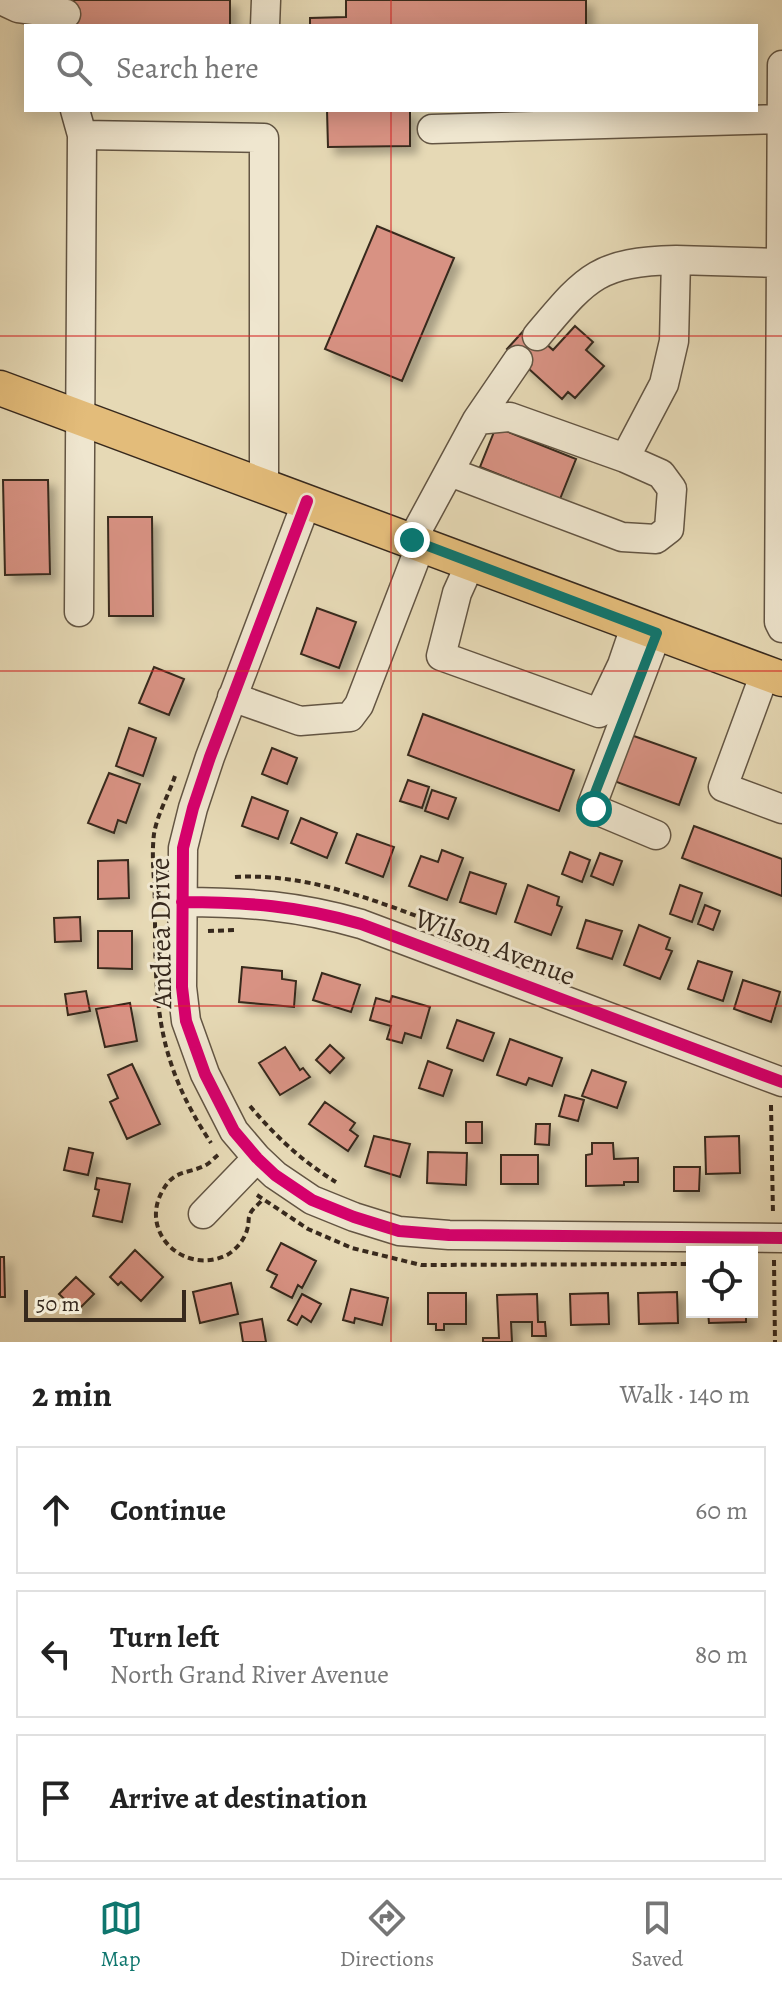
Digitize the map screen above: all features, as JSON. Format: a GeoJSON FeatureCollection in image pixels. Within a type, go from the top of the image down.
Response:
{"type":"FeatureCollection","features":[{"type":"Feature","properties":{"kind":"main road"},"geometry":{"type":"LineString","coordinates":[[0,388],[774,676]]}},
{"type":"Feature","properties":{"kind":"street"},"geometry":{"type":"LineString","coordinates":[[1,0],[18,8],[66,13]]}},
{"type":"Feature","properties":{"kind":"street"},"geometry":{"type":"LineString","coordinates":[[265,24],[266,0]]}},
{"type":"Feature","properties":{"kind":"street"},"geometry":{"type":"LineString","coordinates":[[782,65],[779,622],[782,628]]}},
{"type":"Feature","properties":{"kind":"street"},"geometry":{"type":"LineString","coordinates":[[432,129],[782,119]]}},
{"type":"Feature","properties":{"kind":"street"},"geometry":{"type":"LineString","coordinates":[[79,612],[79,123],[264,124],[264,486]]}},
{"type":"Feature","properties":{"kind":"street"},"geometry":{"type":"LineString","coordinates":[[625,458],[664,384],[674,341],[676,260]]}},
{"type":"Feature","properties":{"kind":"street"},"geometry":{"type":"LineString","coordinates":[[537,336],[576,289],[603,271],[636,261],[781,263]]}},
{"type":"Feature","properties":{"kind":"street"},"geometry":{"type":"LineString","coordinates":[[232,697],[300,721],[350,717],[359,705],[416,542],[477,420],[518,360]]}},
{"type":"Feature","properties":{"kind":"street"},"geometry":{"type":"LineString","coordinates":[[450,472],[622,537],[656,539],[669,529],[672,489],[661,474],[510,417],[477,420]]}},
{"type":"Feature","properties":{"kind":"street","name":"Andrea Drive"},"geometry":{"type":"LineString","coordinates":[[307,501],[232,697],[193,808],[183,848],[182,987],[186,1021],[248,1168],[275,1175],[312,1200],[399,1231],[449,1235],[782,1238]]}},
{"type":"Feature","properties":{"kind":"street"},"geometry":{"type":"LineString","coordinates":[[471,562],[457,593],[441,656],[599,713],[622,665],[647,628]]}},
{"type":"Feature","properties":{"kind":"street"},"geometry":{"type":"LineString","coordinates":[[647,628],[592,805],[594,809],[656,835]]}},
{"type":"Feature","properties":{"kind":"street"},"geometry":{"type":"LineString","coordinates":[[774,676],[723,787],[782,809]]}},
{"type":"Feature","properties":{"kind":"street","name":"Wilson Avenue"},"geometry":{"type":"LineString","coordinates":[[182,902],[278,905],[361,924],[777,1094]]}},
{"type":"Feature","properties":{"kind":"street"},"geometry":{"type":"LineString","coordinates":[[203,1214],[248,1168]]}},
{"type":"Feature","properties":{"kind":"path"},"geometry":{"type":"LineString","coordinates":[[177,773],[154,832],[155,989],[160,1027],[171,1068],[194,1118],[218,1155],[248,1168],[262,1200],[308,1229],[352,1248],[421,1265],[686,1264]]}},
{"type":"Feature","properties":{"kind":"path"},"geometry":{"type":"LineString","coordinates":[[208,945],[208,931],[245,931]]}},
{"type":"Feature","properties":{"kind":"path"},"geometry":{"type":"LineString","coordinates":[[777,1094],[782,1109]]}},
{"type":"Feature","properties":{"kind":"path"},"geometry":{"type":"LineString","coordinates":[[242,1096],[266,1126],[309,1166],[344,1186]]}},
{"type":"Feature","properties":{"kind":"building"},"geometry":{"type":"Polygon","coordinates":[[[74,0],[230,0],[230,24],[75,24],[74,0]]]}},
{"type":"Feature","properties":{"kind":"building"},"geometry":{"type":"Polygon","coordinates":[[[346,0],[586,0],[586,24],[310,24],[310,18],[346,17],[346,0]]]}},
{"type":"Feature","properties":{"kind":"building"},"geometry":{"type":"Polygon","coordinates":[[[327,112],[410,112],[410,146],[328,147],[327,112]]]}},
{"type":"Feature","properties":{"kind":"building"},"geometry":{"type":"Polygon","coordinates":[[[377,226],[454,258],[402,381],[325,349],[377,226]]]}},
{"type":"Feature","properties":{"kind":"building"},"geometry":{"type":"Polygon","coordinates":[[[575,326],[593,342],[586,350],[604,366],[575,398],[568,392],[562,399],[507,349],[527,327],[553,350],[575,326]]]}},
{"type":"Feature","properties":{"kind":"building"},"geometry":{"type":"Polygon","coordinates":[[[496,427],[576,459],[560,499],[480,467],[496,427]]]}},
{"type":"Feature","properties":{"kind":"building"},"geometry":{"type":"Polygon","coordinates":[[[3,480],[48,480],[50,574],[5,575],[3,480]]]}},
{"type":"Feature","properties":{"kind":"building"},"geometry":{"type":"Polygon","coordinates":[[[108,517],[152,517],[153,616],[109,616],[108,517]]]}},
{"type":"Feature","properties":{"kind":"building"},"geometry":{"type":"Polygon","coordinates":[[[317,608],[356,622],[339,668],[301,654],[317,608]]]}},
{"type":"Feature","properties":{"kind":"building"},"geometry":{"type":"Polygon","coordinates":[[[154,667],[184,679],[169,715],[139,703],[154,667]]]}},
{"type":"Feature","properties":{"kind":"building"},"geometry":{"type":"Polygon","coordinates":[[[423,714],[574,770],[559,811],[408,755],[423,714]]]}},
{"type":"Feature","properties":{"kind":"building"},"geometry":{"type":"Polygon","coordinates":[[[129,728],[156,738],[143,776],[116,766],[129,728]]]}},
{"type":"Feature","properties":{"kind":"building"},"geometry":{"type":"Polygon","coordinates":[[[631,735],[696,758],[679,805],[614,781],[631,735]]]}},
{"type":"Feature","properties":{"kind":"building"},"geometry":{"type":"Polygon","coordinates":[[[272,748],[297,758],[287,784],[262,774],[272,748]]]}},
{"type":"Feature","properties":{"kind":"building"},"geometry":{"type":"Polygon","coordinates":[[[109,773],[140,784],[126,823],[118,820],[114,833],[88,823],[109,773]]]}},
{"type":"Feature","properties":{"kind":"building"},"geometry":{"type":"Polygon","coordinates":[[[408,780],[429,787],[422,808],[400,801],[408,780]]]}},
{"type":"Feature","properties":{"kind":"building"},"geometry":{"type":"Polygon","coordinates":[[[432,790],[456,798],[448,819],[425,811],[432,790]]]}},
{"type":"Feature","properties":{"kind":"building"},"geometry":{"type":"Polygon","coordinates":[[[252,797],[288,811],[278,839],[242,826],[252,797]]]}},
{"type":"Feature","properties":{"kind":"building"},"geometry":{"type":"Polygon","coordinates":[[[301,818],[337,833],[327,858],[291,843],[301,818]]]}},
{"type":"Feature","properties":{"kind":"building"},"geometry":{"type":"Polygon","coordinates":[[[694,826],[782,859],[782,896],[682,858],[694,826]]]}},
{"type":"Feature","properties":{"kind":"building"},"geometry":{"type":"Polygon","coordinates":[[[357,834],[394,847],[383,877],[346,863],[357,834]]]}},
{"type":"Feature","properties":{"kind":"building"},"geometry":{"type":"Polygon","coordinates":[[[442,850],[463,858],[447,900],[409,886],[421,856],[438,862],[442,850]]]}},
{"type":"Feature","properties":{"kind":"building"},"geometry":{"type":"Polygon","coordinates":[[[570,852],[590,860],[582,882],[562,874],[570,852]]]}},
{"type":"Feature","properties":{"kind":"building"},"geometry":{"type":"Polygon","coordinates":[[[600,853],[622,861],[613,885],[591,876],[600,853]]]}},
{"type":"Feature","properties":{"kind":"building"},"geometry":{"type":"Polygon","coordinates":[[[128,860],[129,898],[98,899],[98,861],[128,860]]]}},
{"type":"Feature","properties":{"kind":"building"},"geometry":{"type":"Polygon","coordinates":[[[470,872],[506,884],[496,914],[460,902],[470,872]]]}},
{"type":"Feature","properties":{"kind":"building"},"geometry":{"type":"Polygon","coordinates":[[[528,885],[559,897],[557,905],[562,907],[551,935],[515,922],[528,885]]]}},
{"type":"Feature","properties":{"kind":"building"},"geometry":{"type":"Polygon","coordinates":[[[680,885],[702,893],[692,922],[670,914],[680,885]]]}},
{"type":"Feature","properties":{"kind":"building"},"geometry":{"type":"Polygon","coordinates":[[[705,905],[720,911],[713,930],[698,924],[705,905]]]}},
{"type":"Feature","properties":{"kind":"building"},"geometry":{"type":"Polygon","coordinates":[[[80,917],[81,941],[55,942],[54,918],[80,917]]]}},
{"type":"Feature","properties":{"kind":"building"},"geometry":{"type":"Polygon","coordinates":[[[586,920],[622,931],[612,959],[577,948],[586,920]]]}},
{"type":"Feature","properties":{"kind":"building"},"geometry":{"type":"Polygon","coordinates":[[[639,925],[670,938],[666,949],[672,951],[660,979],[624,965],[639,925]]]}},
{"type":"Feature","properties":{"kind":"building"},"geometry":{"type":"Polygon","coordinates":[[[98,931],[132,931],[132,969],[98,968],[98,931]]]}},
{"type":"Feature","properties":{"kind":"building"},"geometry":{"type":"Polygon","coordinates":[[[698,961],[732,972],[723,1001],[688,989],[698,961]]]}},
{"type":"Feature","properties":{"kind":"building"},"geometry":{"type":"Polygon","coordinates":[[[242,967],[282,971],[282,979],[296,981],[294,1007],[239,1002],[242,967]]]}},
{"type":"Feature","properties":{"kind":"building"},"geometry":{"type":"Polygon","coordinates":[[[322,973],[360,985],[351,1012],[313,1000],[322,973]]]}},
{"type":"Feature","properties":{"kind":"building"},"geometry":{"type":"Polygon","coordinates":[[[743,980],[780,992],[771,1022],[734,1009],[743,980]]]}},
{"type":"Feature","properties":{"kind":"building"},"geometry":{"type":"Polygon","coordinates":[[[86,991],[90,1011],[68,1015],[65,994],[86,991]]]}},
{"type":"Feature","properties":{"kind":"building"},"geometry":{"type":"Polygon","coordinates":[[[392,996],[430,1007],[421,1038],[405,1033],[402,1043],[387,1039],[391,1026],[370,1020],[376,998],[390,1002],[392,996]]]}},
{"type":"Feature","properties":{"kind":"building"},"geometry":{"type":"Polygon","coordinates":[[[130,1003],[137,1041],[105,1047],[96,1009],[130,1003]]]}},
{"type":"Feature","properties":{"kind":"building"},"geometry":{"type":"Polygon","coordinates":[[[457,1020],[494,1033],[483,1061],[447,1048],[457,1020]]]}},
{"type":"Feature","properties":{"kind":"building"},"geometry":{"type":"Polygon","coordinates":[[[510,1039],[562,1058],[552,1086],[529,1078],[526,1085],[497,1075],[510,1039]]]}},
{"type":"Feature","properties":{"kind":"building"},"geometry":{"type":"Polygon","coordinates":[[[330,1045],[344,1058],[330,1073],[316,1060],[330,1045]]]}},
{"type":"Feature","properties":{"kind":"building"},"geometry":{"type":"Polygon","coordinates":[[[285,1047],[300,1070],[303,1068],[310,1077],[280,1095],[259,1063],[285,1047]]]}},
{"type":"Feature","properties":{"kind":"building"},"geometry":{"type":"Polygon","coordinates":[[[428,1061],[452,1070],[443,1096],[419,1088],[428,1061]]]}},
{"type":"Feature","properties":{"kind":"building"},"geometry":{"type":"Polygon","coordinates":[[[132,1064],[160,1124],[127,1139],[110,1102],[118,1098],[108,1075],[132,1064]]]}},
{"type":"Feature","properties":{"kind":"building"},"geometry":{"type":"Polygon","coordinates":[[[592,1070],[626,1082],[617,1108],[582,1096],[592,1070]]]}},
{"type":"Feature","properties":{"kind":"building"},"geometry":{"type":"Polygon","coordinates":[[[565,1095],[584,1100],[578,1121],[559,1116],[565,1095]]]}},
{"type":"Feature","properties":{"kind":"building"},"geometry":{"type":"Polygon","coordinates":[[[325,1102],[355,1123],[350,1130],[358,1136],[348,1151],[309,1124],[325,1102]]]}},
{"type":"Feature","properties":{"kind":"building"},"geometry":{"type":"Polygon","coordinates":[[[466,1122],[482,1122],[482,1143],[466,1143],[466,1122]]]}},
{"type":"Feature","properties":{"kind":"building"},"geometry":{"type":"Polygon","coordinates":[[[536,1124],[550,1124],[549,1145],[535,1144],[536,1124]]]}},
{"type":"Feature","properties":{"kind":"building"},"geometry":{"type":"Polygon","coordinates":[[[374,1136],[410,1144],[400,1177],[365,1166],[374,1136]]]}},
{"type":"Feature","properties":{"kind":"building"},"geometry":{"type":"Polygon","coordinates":[[[739,1136],[740,1173],[706,1174],[705,1137],[739,1136]]]}},
{"type":"Feature","properties":{"kind":"building"},"geometry":{"type":"Polygon","coordinates":[[[592,1143],[613,1143],[614,1159],[638,1158],[638,1182],[586,1186],[586,1155],[592,1154],[592,1143]]]}},
{"type":"Feature","properties":{"kind":"building"},"geometry":{"type":"Polygon","coordinates":[[[69,1148],[93,1153],[88,1175],[64,1170],[69,1148]]]}},
{"type":"Feature","properties":{"kind":"building"},"geometry":{"type":"Polygon","coordinates":[[[428,1152],[467,1153],[466,1185],[427,1183],[428,1152]]]}},
{"type":"Feature","properties":{"kind":"building"},"geometry":{"type":"Polygon","coordinates":[[[501,1155],[538,1155],[538,1184],[501,1184],[501,1155]]]}},
{"type":"Feature","properties":{"kind":"building"},"geometry":{"type":"Polygon","coordinates":[[[674,1167],[700,1167],[699,1191],[674,1191],[674,1167]]]}},
{"type":"Feature","properties":{"kind":"building"},"geometry":{"type":"Polygon","coordinates":[[[97,1178],[130,1184],[122,1222],[93,1216],[99,1190],[95,1189],[97,1178]]]}},
{"type":"Feature","properties":{"kind":"building"},"geometry":{"type":"Polygon","coordinates":[[[281,1243],[316,1261],[302,1288],[298,1285],[292,1298],[271,1287],[277,1275],[267,1270],[281,1243]]]}},
{"type":"Feature","properties":{"kind":"building"},"geometry":{"type":"Polygon","coordinates":[[[135,1250],[163,1277],[141,1301],[121,1282],[118,1285],[110,1277],[135,1250]]]}},
{"type":"Feature","properties":{"kind":"building"},"geometry":{"type":"Polygon","coordinates":[[[0,1257],[4,1257],[5,1297],[0,1297],[0,1257]]]}},
{"type":"Feature","properties":{"kind":"building"},"geometry":{"type":"Polygon","coordinates":[[[76,1277],[94,1294],[77,1311],[59,1294],[76,1277]]]}},
{"type":"Feature","properties":{"kind":"building"},"geometry":{"type":"Polygon","coordinates":[[[231,1283],[238,1314],[200,1323],[193,1292],[231,1283]]]}},
{"type":"Feature","properties":{"kind":"building"},"geometry":{"type":"Polygon","coordinates":[[[351,1289],[388,1298],[382,1325],[355,1318],[354,1323],[343,1320],[351,1289]]]}},
{"type":"Feature","properties":{"kind":"building"},"geometry":{"type":"Polygon","coordinates":[[[677,1292],[678,1323],[639,1324],[638,1293],[677,1292]]]}},
{"type":"Feature","properties":{"kind":"building"},"geometry":{"type":"Polygon","coordinates":[[[428,1293],[466,1293],[466,1324],[444,1324],[444,1330],[436,1330],[436,1324],[428,1324],[428,1293]]]}},
{"type":"Feature","properties":{"kind":"building"},"geometry":{"type":"Polygon","coordinates":[[[608,1293],[609,1324],[571,1325],[570,1294],[608,1293]]]}},
{"type":"Feature","properties":{"kind":"building"},"geometry":{"type":"Polygon","coordinates":[[[302,1294],[321,1304],[311,1322],[302,1316],[297,1325],[288,1320],[302,1294]]]}},
{"type":"Feature","properties":{"kind":"building"},"geometry":{"type":"Polygon","coordinates":[[[537,1294],[538,1322],[545,1322],[546,1336],[532,1336],[532,1322],[511,1322],[512,1342],[483,1342],[483,1338],[499,1338],[497,1295],[537,1294]]]}},
{"type":"Feature","properties":{"kind":"building"},"geometry":{"type":"Polygon","coordinates":[[[709,1318],[746,1318],[746,1322],[709,1323],[709,1318]]]}},
{"type":"Feature","properties":{"kind":"building"},"geometry":{"type":"Polygon","coordinates":[[[262,1319],[266,1342],[243,1342],[240,1323],[262,1319]]]}},
{"type":"Feature","properties":{"kind":"cycle path"},"geometry":{"type":"LineString","coordinates":[[307,501],[210,757],[183,848],[182,987],[186,1021],[205,1074],[234,1131],[275,1175],[312,1200],[399,1231],[449,1235],[782,1238]]}},
{"type":"Feature","properties":{"kind":"cycle path"},"geometry":{"type":"LineString","coordinates":[[182,902],[273,906],[361,924],[782,1082]]}},
{"type":"Feature","properties":{"kind":"route"},"geometry":{"type":"LineString","coordinates":[[412,540],[657,633],[593,798],[594,809]]}}]}
